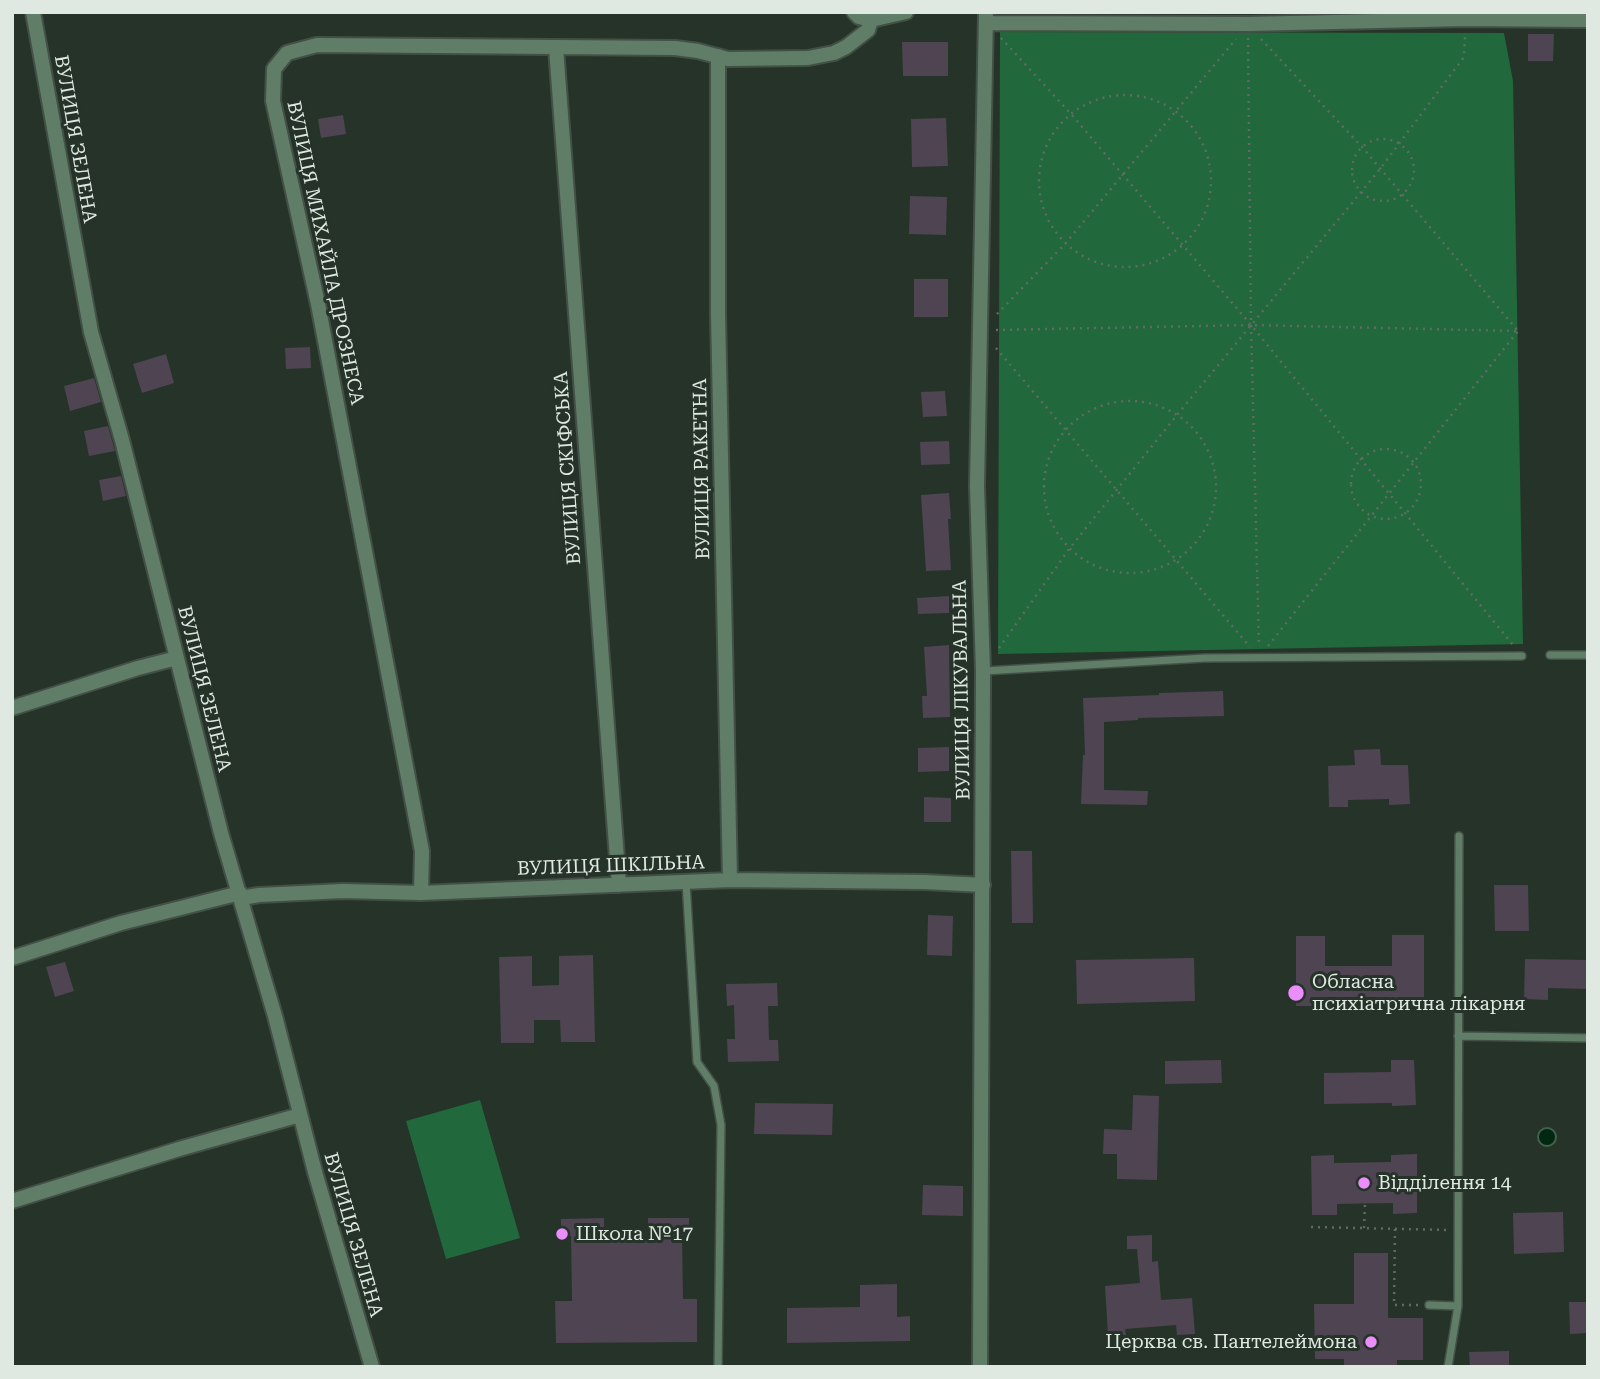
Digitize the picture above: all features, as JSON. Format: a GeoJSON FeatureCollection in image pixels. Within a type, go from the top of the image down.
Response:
{"type":"FeatureCollection","features":[{"type":"Feature","properties":{"kind":"street","name":"ВУЛИЦЯ ЗЕЛЕНА"},"geometry":{"type":"LineString","coordinates":[[33,12],[91,332],[122,440],[221,833],[241,896],[314,1172],[372,1367]]}},
{"type":"Feature","properties":{"kind":"street"},"geometry":{"type":"LineString","coordinates":[[854,12],[859,17],[871,20],[906,12]]}},
{"type":"Feature","properties":{"kind":"street"},"geometry":{"type":"LineString","coordinates":[[986,18],[1248,24],[1465,19],[1588,20]]}},
{"type":"Feature","properties":{"kind":"street","name":"ВУЛИЦЯ ЛІКУВАЛЬНА"},"geometry":{"type":"LineString","coordinates":[[980,1367],[983,671],[977,486],[986,18]]}},
{"type":"Feature","properties":{"kind":"street","name":"ВУЛИЦЯ МИХАЙЛА ДРОЗНЕСА"},"geometry":{"type":"LineString","coordinates":[[421,893],[422,851],[318,304],[273,101],[272,78],[278,61],[287,53],[317,45],[676,48],[728,59],[808,58],[834,53],[858,40],[868,30],[871,20]]}},
{"type":"Feature","properties":{"kind":"street","name":"ВУЛИЦЯ СКІФСЬКА"},"geometry":{"type":"LineString","coordinates":[[556,48],[619,885]]}},
{"type":"Feature","properties":{"kind":"street","name":"ВУЛИЦЯ РАКЕТНА"},"geometry":{"type":"LineString","coordinates":[[718,56],[718,314],[730,880]]}},
{"type":"Feature","properties":{"kind":"street"},"geometry":{"type":"LineString","coordinates":[[12,708],[177,658]]}},
{"type":"Feature","properties":{"kind":"street","name":"ВУЛИЦЯ ШКІЛЬНА"},"geometry":{"type":"LineString","coordinates":[[12,958],[121,923],[241,896],[343,891],[421,893],[730,880],[983,885]]}},
{"type":"Feature","properties":{"kind":"street"},"geometry":{"type":"LineString","coordinates":[[12,1201],[166,1152],[300,1115]]}},
{"type":"Feature","properties":{"kind":"lane"},"geometry":{"type":"LineString","coordinates":[[1550,655],[1588,655]]}},
{"type":"Feature","properties":{"kind":"lane"},"geometry":{"type":"LineString","coordinates":[[983,671],[1205,657],[1522,656]]}},
{"type":"Feature","properties":{"kind":"lane"},"geometry":{"type":"LineString","coordinates":[[1448,1367],[1458,1306],[1458,836]]}},
{"type":"Feature","properties":{"kind":"lane"},"geometry":{"type":"LineString","coordinates":[[685,881],[697,1062],[714,1086],[720,1125],[718,1367]]}},
{"type":"Feature","properties":{"kind":"lane"},"geometry":{"type":"LineString","coordinates":[[1458,1036],[1588,1038]]}},
{"type":"Feature","properties":{"kind":"lane"},"geometry":{"type":"LineString","coordinates":[[1429,1305],[1458,1306]]}},
{"type":"Feature","properties":{"kind":"path"},"geometry":{"type":"LineString","coordinates":[[986,18],[1251,325],[1522,656]]}},
{"type":"Feature","properties":{"kind":"path"},"geometry":{"type":"LineString","coordinates":[[999,649],[1069,549],[1399,145],[1464,57],[1465,19]]}},
{"type":"Feature","properties":{"kind":"path"},"geometry":{"type":"LineString","coordinates":[[981,331],[1065,244],[1248,24]]}},
{"type":"Feature","properties":{"kind":"path"},"geometry":{"type":"LineString","coordinates":[[1248,24],[1362,147],[1518,331]]}},
{"type":"Feature","properties":{"kind":"path"},"geometry":{"type":"LineString","coordinates":[[1248,24],[1251,325],[1259,657]]}},
{"type":"Feature","properties":{"kind":"path"},"geometry":{"type":"LineString","coordinates":[[1120,95],[1149,98],[1176,111],[1197,133],[1204,146],[1212,175],[1203,219],[1183,245],[1159,261],[1129,268],[1098,264],[1083,258],[1065,244],[1050,226],[1044,211],[1038,182],[1043,153],[1049,140],[1071,114],[1092,102],[1120,95]]}},
{"type":"Feature","properties":{"kind":"path"},"geometry":{"type":"LineString","coordinates":[[1378,140],[1387,140],[1399,145],[1409,154],[1412,180],[1402,195],[1385,201],[1368,198],[1361,193],[1356,186],[1352,169],[1362,147],[1378,140]]}},
{"type":"Feature","properties":{"kind":"path"},"geometry":{"type":"LineString","coordinates":[[981,331],[1251,325],[1518,331]]}},
{"type":"Feature","properties":{"kind":"path"},"geometry":{"type":"LineString","coordinates":[[981,331],[1259,657]]}},
{"type":"Feature","properties":{"kind":"path"},"geometry":{"type":"LineString","coordinates":[[1259,657],[1518,331]]}},
{"type":"Feature","properties":{"kind":"path"},"geometry":{"type":"LineString","coordinates":[[1118,402],[1148,403],[1177,415],[1193,429],[1206,447],[1214,468],[1214,506],[1203,533],[1194,545],[1176,560],[1157,569],[1127,574],[1098,568],[1085,561],[1069,549],[1048,514],[1044,485],[1050,456],[1065,432],[1089,411],[1118,402]]}},
{"type":"Feature","properties":{"kind":"path"},"geometry":{"type":"LineString","coordinates":[[1386,448],[1403,453],[1414,462],[1419,472],[1421,490],[1413,507],[1406,514],[1387,520],[1371,516],[1360,509],[1352,493],[1352,474],[1361,459],[1368,453],[1386,448]]}},
{"type":"Feature","properties":{"kind":"path"},"geometry":{"type":"LineString","coordinates":[[1364,1228],[1365,1203]]}},
{"type":"Feature","properties":{"kind":"path"},"geometry":{"type":"LineString","coordinates":[[1311,1227],[1458,1230]]}},
{"type":"Feature","properties":{"kind":"path"},"geometry":{"type":"LineString","coordinates":[[1395,1229],[1394,1305],[1429,1305]]}},
{"type":"Feature","properties":{"kind":"shaded area"},"geometry":{"type":"Polygon","coordinates":[[[1000,32],[1504,33],[1513,81],[1523,644],[998,654],[1000,32]]]}},
{"type":"Feature","properties":{"kind":"shaded area"},"geometry":{"type":"Polygon","coordinates":[[[480,1100],[520,1238],[446,1259],[406,1121],[480,1100]]]}},
{"type":"Feature","properties":{"kind":"shaded area"},"geometry":{"type":"Polygon","coordinates":[[[1547,1128],[1553,1131],[1556,1137],[1553,1143],[1547,1146],[1541,1143],[1538,1137],[1541,1131],[1547,1128]]]}},
{"type":"Feature","properties":{"kind":"building"},"geometry":{"type":"Polygon","coordinates":[[[1528,34],[1554,34],[1553,61],[1528,61],[1528,34]]]}},
{"type":"Feature","properties":{"kind":"building"},"geometry":{"type":"Polygon","coordinates":[[[902,42],[948,42],[948,76],[903,76],[902,42]]]}},
{"type":"Feature","properties":{"kind":"building"},"geometry":{"type":"Polygon","coordinates":[[[343,115],[346,134],[321,138],[318,119],[343,115]]]}},
{"type":"Feature","properties":{"kind":"building"},"geometry":{"type":"Polygon","coordinates":[[[946,118],[948,166],[912,167],[911,119],[946,118]]]}},
{"type":"Feature","properties":{"kind":"building"},"geometry":{"type":"Polygon","coordinates":[[[910,196],[947,197],[946,235],[909,234],[910,196]]]}},
{"type":"Feature","properties":{"kind":"building"},"geometry":{"type":"Polygon","coordinates":[[[914,279],[948,279],[948,317],[914,317],[914,279]]]}},
{"type":"Feature","properties":{"kind":"building"},"geometry":{"type":"Polygon","coordinates":[[[310,347],[311,368],[286,369],[285,348],[310,347]]]}},
{"type":"Feature","properties":{"kind":"building"},"geometry":{"type":"Polygon","coordinates":[[[166,354],[174,383],[142,393],[133,364],[166,354]]]}},
{"type":"Feature","properties":{"kind":"building"},"geometry":{"type":"Polygon","coordinates":[[[94,378],[101,402],[70,411],[64,386],[94,378]]]}},
{"type":"Feature","properties":{"kind":"building"},"geometry":{"type":"Polygon","coordinates":[[[945,391],[947,416],[923,417],[921,392],[945,391]]]}},
{"type":"Feature","properties":{"kind":"building"},"geometry":{"type":"Polygon","coordinates":[[[108,426],[115,451],[89,456],[84,431],[108,426]]]}},
{"type":"Feature","properties":{"kind":"building"},"geometry":{"type":"Polygon","coordinates":[[[949,441],[950,464],[921,465],[920,442],[949,441]]]}},
{"type":"Feature","properties":{"kind":"building"},"geometry":{"type":"Polygon","coordinates":[[[121,476],[126,496],[103,501],[99,480],[121,476]]]}},
{"type":"Feature","properties":{"kind":"building"},"geometry":{"type":"Polygon","coordinates":[[[949,493],[951,570],[926,571],[921,495],[949,493]]]}},
{"type":"Feature","properties":{"kind":"building"},"geometry":{"type":"Polygon","coordinates":[[[949,596],[949,613],[918,614],[917,598],[949,596]]]}},
{"type":"Feature","properties":{"kind":"building"},"geometry":{"type":"Polygon","coordinates":[[[949,645],[950,717],[923,718],[922,696],[927,696],[924,647],[949,645]]]}},
{"type":"Feature","properties":{"kind":"building"},"geometry":{"type":"Polygon","coordinates":[[[1223,691],[1224,716],[1138,718],[1104,722],[1104,790],[1148,791],[1147,805],[1081,804],[1085,755],[1083,698],[1223,691]]]}},
{"type":"Feature","properties":{"kind":"building"},"geometry":{"type":"Polygon","coordinates":[[[949,747],[949,771],[918,772],[918,748],[949,747]]]}},
{"type":"Feature","properties":{"kind":"building"},"geometry":{"type":"Polygon","coordinates":[[[1380,749],[1381,765],[1408,765],[1410,804],[1389,805],[1389,799],[1348,800],[1348,807],[1329,807],[1328,766],[1355,765],[1354,750],[1380,749]]]}},
{"type":"Feature","properties":{"kind":"building"},"geometry":{"type":"Polygon","coordinates":[[[924,797],[951,798],[951,822],[924,822],[924,797]]]}},
{"type":"Feature","properties":{"kind":"building"},"geometry":{"type":"Polygon","coordinates":[[[1011,851],[1032,851],[1033,923],[1012,923],[1011,851]]]}},
{"type":"Feature","properties":{"kind":"building"},"geometry":{"type":"Polygon","coordinates":[[[1494,885],[1528,885],[1529,931],[1495,931],[1494,885]]]}},
{"type":"Feature","properties":{"kind":"building"},"geometry":{"type":"Polygon","coordinates":[[[928,915],[953,916],[952,956],[927,955],[928,915]]]}},
{"type":"Feature","properties":{"kind":"building"},"geometry":{"type":"Polygon","coordinates":[[[1392,935],[1424,935],[1424,1006],[1390,1006],[1390,997],[1325,997],[1325,1006],[1296,1006],[1296,936],[1325,936],[1325,966],[1392,966],[1392,935]]]}},
{"type":"Feature","properties":{"kind":"building"},"geometry":{"type":"Polygon","coordinates":[[[593,955],[595,1042],[561,1042],[560,1020],[534,1020],[534,1043],[501,1043],[499,957],[532,956],[532,986],[559,985],[559,956],[593,955]]]}},
{"type":"Feature","properties":{"kind":"building"},"geometry":{"type":"Polygon","coordinates":[[[1194,958],[1195,1001],[1077,1004],[1076,960],[1194,958]]]}},
{"type":"Feature","properties":{"kind":"building"},"geometry":{"type":"Polygon","coordinates":[[[1525,959],[1588,960],[1588,989],[1548,988],[1548,1000],[1524,999],[1525,959]]]}},
{"type":"Feature","properties":{"kind":"building"},"geometry":{"type":"Polygon","coordinates":[[[65,962],[74,991],[55,997],[46,967],[65,962]]]}},
{"type":"Feature","properties":{"kind":"building"},"geometry":{"type":"Polygon","coordinates":[[[777,983],[778,1006],[768,1006],[769,1040],[778,1040],[779,1061],[728,1062],[727,1039],[735,1039],[734,1005],[727,1006],[726,984],[777,983]]]}},
{"type":"Feature","properties":{"kind":"building"},"geometry":{"type":"Polygon","coordinates":[[[1221,1060],[1222,1083],[1165,1084],[1165,1061],[1221,1060]]]}},
{"type":"Feature","properties":{"kind":"building"},"geometry":{"type":"Polygon","coordinates":[[[1391,1060],[1414,1060],[1416,1105],[1324,1104],[1324,1073],[1391,1072],[1391,1060]]]}},
{"type":"Feature","properties":{"kind":"building"},"geometry":{"type":"Polygon","coordinates":[[[1133,1095],[1159,1096],[1157,1180],[1117,1179],[1117,1154],[1103,1154],[1104,1129],[1132,1130],[1133,1095]]]}},
{"type":"Feature","properties":{"kind":"building"},"geometry":{"type":"Polygon","coordinates":[[[755,1103],[833,1104],[832,1135],[754,1134],[755,1103]]]}},
{"type":"Feature","properties":{"kind":"building","name":"Відділення 14"},"geometry":{"type":"Polygon","coordinates":[[[1417,1154],[1417,1213],[1393,1214],[1393,1203],[1337,1204],[1337,1215],[1312,1215],[1311,1156],[1334,1155],[1334,1163],[1391,1162],[1391,1155],[1417,1154]]]}},
{"type":"Feature","properties":{"kind":"building"},"geometry":{"type":"Polygon","coordinates":[[[923,1185],[963,1186],[963,1216],[922,1215],[923,1185]]]}},
{"type":"Feature","properties":{"kind":"building"},"geometry":{"type":"Polygon","coordinates":[[[1563,1212],[1564,1252],[1514,1254],[1513,1213],[1563,1212]]]}},
{"type":"Feature","properties":{"kind":"building"},"geometry":{"type":"Polygon","coordinates":[[[604,1218],[604,1241],[648,1240],[648,1218],[689,1218],[689,1235],[682,1235],[683,1299],[697,1299],[697,1342],[556,1343],[555,1301],[572,1301],[571,1236],[561,1236],[561,1219],[604,1218]]]}},
{"type":"Feature","properties":{"kind":"building"},"geometry":{"type":"Polygon","coordinates":[[[1152,1235],[1152,1262],[1158,1261],[1161,1300],[1192,1298],[1195,1334],[1177,1335],[1176,1325],[1125,1329],[1126,1335],[1108,1336],[1105,1286],[1140,1283],[1137,1249],[1127,1249],[1127,1236],[1152,1235]]]}},
{"type":"Feature","properties":{"kind":"building"},"geometry":{"type":"Polygon","coordinates":[[[1354,1253],[1388,1253],[1388,1318],[1423,1318],[1423,1360],[1397,1360],[1397,1366],[1344,1366],[1344,1359],[1315,1359],[1314,1304],[1354,1304],[1354,1253]]]}},
{"type":"Feature","properties":{"kind":"building"},"geometry":{"type":"Polygon","coordinates":[[[897,1284],[897,1317],[910,1316],[910,1341],[787,1343],[787,1308],[860,1307],[860,1285],[897,1284]]]}},
{"type":"Feature","properties":{"kind":"building"},"geometry":{"type":"Polygon","coordinates":[[[1569,1302],[1588,1302],[1588,1333],[1570,1334],[1569,1302]]]}},
{"type":"Feature","properties":{"kind":"building"},"geometry":{"type":"Polygon","coordinates":[[[1509,1351],[1509,1367],[1470,1367],[1469,1352],[1509,1351]]]}},
{"type":"Feature","properties":{"kind":"place","name":"Обласна психіатрична лікарня"},"geometry":{"type":"Point","coordinates":[1296,993]}},
{"type":"Feature","properties":{"kind":"place","name":"Відділення 14"},"geometry":{"type":"Point","coordinates":[1364,1183]}},
{"type":"Feature","properties":{"kind":"place","name":"Школа №17"},"geometry":{"type":"Point","coordinates":[562,1234]}},
{"type":"Feature","properties":{"kind":"place","name":"Церква св. Пантелеймона"},"geometry":{"type":"Point","coordinates":[1371,1342]}}]}
